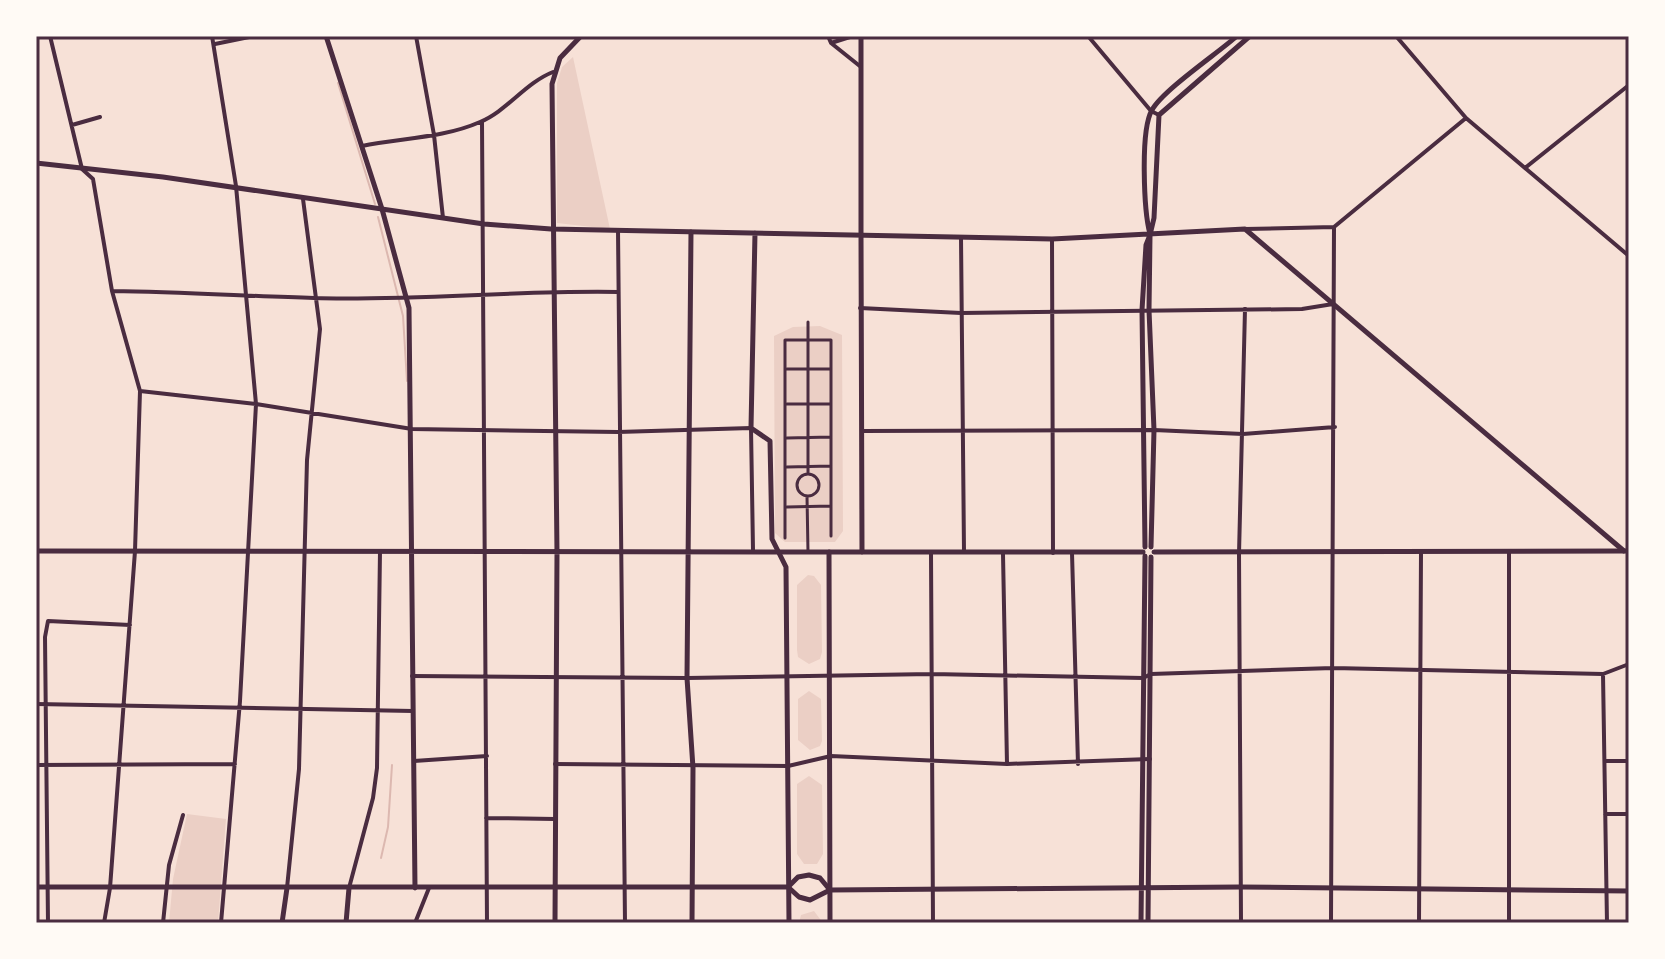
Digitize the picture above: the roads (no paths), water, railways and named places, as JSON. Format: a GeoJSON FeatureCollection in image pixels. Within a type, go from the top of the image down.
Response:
{"type":"FeatureCollection","features":[{"type":"Feature","properties":{"kind":"street"},"geometry":{"type":"LineString","coordinates":[[50,36],[82,169],[93,179],[112,291],[140,391],[130,625],[110,888],[104,923]]}},
{"type":"Feature","properties":{"kind":"street"},"geometry":{"type":"LineString","coordinates":[[212,36],[236,186],[256,404],[239,709],[221,923]]}},
{"type":"Feature","properties":{"kind":"street"},"geometry":{"type":"LineString","coordinates":[[215,44],[254,36]]}},
{"type":"Feature","properties":{"kind":"street"},"geometry":{"type":"LineString","coordinates":[[326,36],[382,209],[410,322],[415,888]]}},
{"type":"Feature","properties":{"kind":"street"},"geometry":{"type":"LineString","coordinates":[[416,36],[434,135],[443,218]]}},
{"type":"Feature","properties":{"kind":"street"},"geometry":{"type":"LineString","coordinates":[[570,36],[572,47]]}},
{"type":"Feature","properties":{"kind":"street"},"geometry":{"type":"LineString","coordinates":[[360,147],[409,136],[434,135],[482,122],[540,77],[553,72],[581,36]]}},
{"type":"Feature","properties":{"kind":"street"},"geometry":{"type":"LineString","coordinates":[[828,36],[831,43],[861,67]]}},
{"type":"Feature","properties":{"kind":"street"},"geometry":{"type":"LineString","coordinates":[[831,43],[853,36]]}},
{"type":"Feature","properties":{"kind":"street"},"geometry":{"type":"LineString","coordinates":[[861,36],[862,552]]}},
{"type":"Feature","properties":{"kind":"street"},"geometry":{"type":"LineString","coordinates":[[1088,36],[1151,111],[1159,115]]}},
{"type":"Feature","properties":{"kind":"street"},"geometry":{"type":"LineString","coordinates":[[1150,235],[1145,218],[1147,133],[1151,111],[1237,36]]}},
{"type":"Feature","properties":{"kind":"street"},"geometry":{"type":"LineString","coordinates":[[1141,923],[1151,674],[1146,245],[1154,218],[1159,115],[1250,36]]}},
{"type":"Feature","properties":{"kind":"street"},"geometry":{"type":"LineString","coordinates":[[1396,36],[1466,118],[1629,256]]}},
{"type":"Feature","properties":{"kind":"street"},"geometry":{"type":"LineString","coordinates":[[553,72],[551,290],[557,553],[555,923]]}},
{"type":"Feature","properties":{"kind":"street"},"geometry":{"type":"LineString","coordinates":[[1525,168],[1629,85]]}},
{"type":"Feature","properties":{"kind":"street"},"geometry":{"type":"LineString","coordinates":[[71,125],[100,117]]}},
{"type":"Feature","properties":{"kind":"street"},"geometry":{"type":"LineString","coordinates":[[36,163],[236,186],[303,199],[484,224],[551,229],[1052,239],[1334,227],[1466,118]]}},
{"type":"Feature","properties":{"kind":"street"},"geometry":{"type":"LineString","coordinates":[[482,122],[487,923]]}},
{"type":"Feature","properties":{"kind":"street"},"geometry":{"type":"LineString","coordinates":[[282,923],[302,709],[307,460],[314,414],[320,329],[303,199]]}},
{"type":"Feature","properties":{"kind":"street"},"geometry":{"type":"LineString","coordinates":[[1331,923],[1335,552],[1334,227]]}},
{"type":"Feature","properties":{"kind":"street"},"geometry":{"type":"LineString","coordinates":[[1245,229],[1627,552]]}},
{"type":"Feature","properties":{"kind":"street"},"geometry":{"type":"LineString","coordinates":[[618,230],[625,923]]}},
{"type":"Feature","properties":{"kind":"street"},"geometry":{"type":"LineString","coordinates":[[691,232],[687,678],[693,768],[692,923]]}},
{"type":"Feature","properties":{"kind":"street"},"geometry":{"type":"LineString","coordinates":[[753,550],[751,428],[755,233]]}},
{"type":"Feature","properties":{"kind":"street"},"geometry":{"type":"LineString","coordinates":[[960,235],[964,554]]}},
{"type":"Feature","properties":{"kind":"street"},"geometry":{"type":"LineString","coordinates":[[1052,239],[1050,433],[1053,553]]}},
{"type":"Feature","properties":{"kind":"street"},"geometry":{"type":"LineString","coordinates":[[112,291],[247,293],[314,298],[484,296],[551,290],[618,292]]}},
{"type":"Feature","properties":{"kind":"street"},"geometry":{"type":"LineString","coordinates":[[860,308],[961,313],[1302,309],[1335,304]]}},
{"type":"Feature","properties":{"kind":"street"},"geometry":{"type":"LineString","coordinates":[[1241,923],[1239,554],[1245,309]]}},
{"type":"Feature","properties":{"kind":"street"},"geometry":{"type":"LineString","coordinates":[[1146,310],[1154,430],[1143,678],[1146,759]]}},
{"type":"Feature","properties":{"kind":"street"},"geometry":{"type":"LineString","coordinates":[[808,322],[808,474]]}},
{"type":"Feature","properties":{"kind":"street"},"geometry":{"type":"LineString","coordinates":[[785,538],[785,340],[831,340],[831,536]]}},
{"type":"Feature","properties":{"kind":"street"},"geometry":{"type":"LineString","coordinates":[[785,369],[831,369]]}},
{"type":"Feature","properties":{"kind":"street"},"geometry":{"type":"LineString","coordinates":[[140,391],[256,404],[412,429],[618,432],[751,428],[770,441],[772,539],[786,567],[789,923]]}},
{"type":"Feature","properties":{"kind":"street"},"geometry":{"type":"LineString","coordinates":[[785,404],[831,404]]}},
{"type":"Feature","properties":{"kind":"street"},"geometry":{"type":"LineString","coordinates":[[861,431],[1146,433],[1154,430],[1243,434],[1335,427]]}},
{"type":"Feature","properties":{"kind":"street"},"geometry":{"type":"LineString","coordinates":[[785,438],[831,437]]}},
{"type":"Feature","properties":{"kind":"street"},"geometry":{"type":"LineString","coordinates":[[785,467],[831,466]]}},
{"type":"Feature","properties":{"kind":"street"},"geometry":{"type":"LineString","coordinates":[[807,496],[816,493],[820,486],[818,478],[808,474],[801,476],[797,486],[807,496],[808,552]]}},
{"type":"Feature","properties":{"kind":"street"},"geometry":{"type":"LineString","coordinates":[[785,507],[831,506]]}},
{"type":"Feature","properties":{"kind":"street"},"geometry":{"type":"LineString","coordinates":[[36,551],[620,553],[753,550],[964,554],[1627,552]]}},
{"type":"Feature","properties":{"kind":"street"},"geometry":{"type":"LineString","coordinates":[[346,923],[349,888],[373,798],[378,712],[380,551]]}},
{"type":"Feature","properties":{"kind":"street"},"geometry":{"type":"LineString","coordinates":[[830,923],[829,552],[837,552]]}},
{"type":"Feature","properties":{"kind":"street"},"geometry":{"type":"LineString","coordinates":[[1419,923],[1421,552]]}},
{"type":"Feature","properties":{"kind":"street"},"geometry":{"type":"LineString","coordinates":[[931,553],[933,923]]}},
{"type":"Feature","properties":{"kind":"street"},"geometry":{"type":"LineString","coordinates":[[1072,553],[1078,764]]}},
{"type":"Feature","properties":{"kind":"street"},"geometry":{"type":"LineString","coordinates":[[1509,553],[1509,923]]}},
{"type":"Feature","properties":{"kind":"street"},"geometry":{"type":"LineString","coordinates":[[1003,554],[1007,764]]}},
{"type":"Feature","properties":{"kind":"street"},"geometry":{"type":"LineString","coordinates":[[48,923],[45,637],[48,621],[130,625]]}},
{"type":"Feature","properties":{"kind":"street"},"geometry":{"type":"LineString","coordinates":[[412,676],[487,674],[687,678],[1075,674],[1143,678],[1151,674],[1333,668],[1603,674],[1629,664]]}},
{"type":"Feature","properties":{"kind":"street"},"geometry":{"type":"LineString","coordinates":[[1603,674],[1607,923]]}},
{"type":"Feature","properties":{"kind":"street"},"geometry":{"type":"LineString","coordinates":[[36,704],[124,703],[239,709],[413,711]]}},
{"type":"Feature","properties":{"kind":"street"},"geometry":{"type":"LineString","coordinates":[[412,761],[487,756]]}},
{"type":"Feature","properties":{"kind":"street"},"geometry":{"type":"LineString","coordinates":[[555,764],[693,768],[788,766],[831,756],[1007,764],[1078,764],[1146,759]]}},
{"type":"Feature","properties":{"kind":"street"},"geometry":{"type":"LineString","coordinates":[[1605,761],[1629,761]]}},
{"type":"Feature","properties":{"kind":"street"},"geometry":{"type":"LineString","coordinates":[[36,765],[235,764]]}},
{"type":"Feature","properties":{"kind":"street"},"geometry":{"type":"LineString","coordinates":[[1605,814],[1629,814]]}},
{"type":"Feature","properties":{"kind":"street"},"geometry":{"type":"LineString","coordinates":[[163,923],[169,865],[183,815]]}},
{"type":"Feature","properties":{"kind":"street"},"geometry":{"type":"LineString","coordinates":[[486,818],[555,819]]}},
{"type":"Feature","properties":{"kind":"street"},"geometry":{"type":"LineString","coordinates":[[788,887],[798,877],[809,875],[820,878],[830,890]]}},
{"type":"Feature","properties":{"kind":"street"},"geometry":{"type":"LineString","coordinates":[[36,887],[788,887],[799,897],[810,900],[830,890],[1240,887],[1629,891]]}},
{"type":"Feature","properties":{"kind":"street"},"geometry":{"type":"LineString","coordinates":[[415,923],[429,888]]}},
{"type":"Feature","properties":{"kind":"street"},"geometry":{"type":"LineString","coordinates":[[1144,889],[1148,923]]}},
{"type":"Feature","properties":{"kind":"waterway"},"geometry":{"type":"LineString","coordinates":[[338,83],[375,204]]}},
{"type":"Feature","properties":{"kind":"waterway"},"geometry":{"type":"LineString","coordinates":[[378,217],[403,316],[407,381]]}},
{"type":"Feature","properties":{"kind":"waterway"},"geometry":{"type":"LineString","coordinates":[[381,858],[388,827],[392,765]]}}]}
